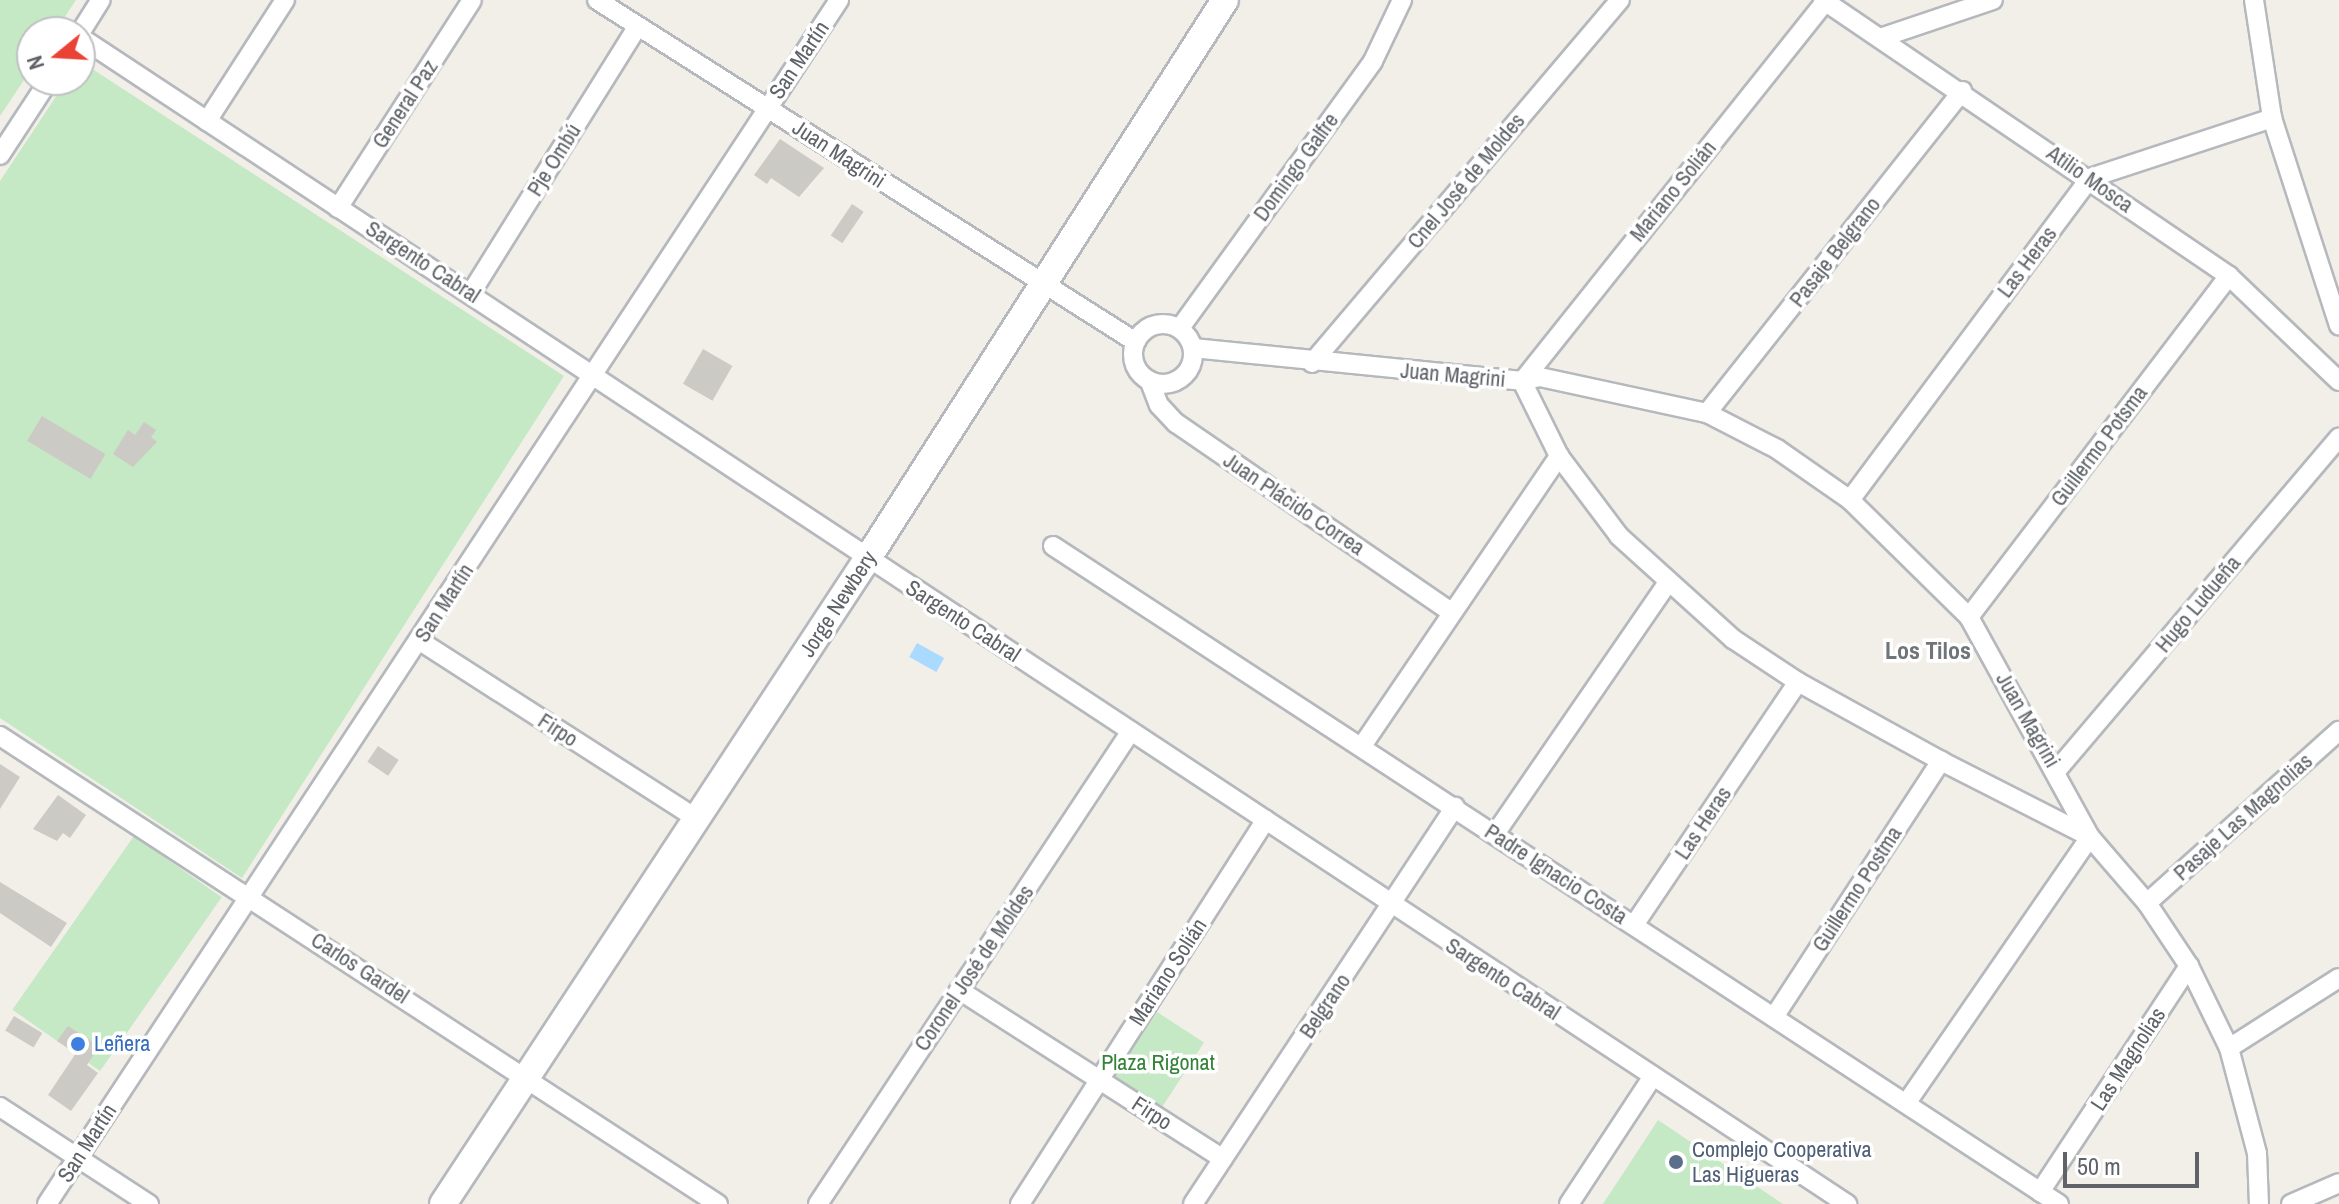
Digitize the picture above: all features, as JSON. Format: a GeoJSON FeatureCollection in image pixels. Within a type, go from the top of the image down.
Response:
{"type":"FeatureCollection","features":[{"type":"Feature","properties":{"kind":"main road","name":"Jorge Newbery"},"geometry":{"type":"LineString","coordinates":[[443,1204],[868,558],[1041,283],[1136,145],[1225,0]]}},
{"type":"Feature","properties":{"kind":"street"},"geometry":{"type":"LineString","coordinates":[[207,121],[285,0]]}},
{"type":"Feature","properties":{"kind":"street","name":"General Paz"},"geometry":{"type":"LineString","coordinates":[[338,208],[472,0]]}},
{"type":"Feature","properties":{"kind":"street","name":"Juan Magrini"},"geometry":{"type":"LineString","coordinates":[[597,0],[1136,342]]}},
{"type":"Feature","properties":{"kind":"street","name":"San Martín"},"geometry":{"type":"LineString","coordinates":[[47,1204],[839,0]]}},
{"type":"Feature","properties":{"kind":"street","name":"Domingo Galfre"},"geometry":{"type":"LineString","coordinates":[[1180,328],[1373,61],[1402,0]]}},
{"type":"Feature","properties":{"kind":"street","name":"Cnel José de Moldes"},"geometry":{"type":"LineString","coordinates":[[1312,363],[1620,0]]}},
{"type":"Feature","properties":{"kind":"street"},"geometry":{"type":"LineString","coordinates":[[1880,38],[1993,0]]}},
{"type":"Feature","properties":{"kind":"street"},"geometry":{"type":"LineString","coordinates":[[2254,0],[2272,118],[2339,325]]}},
{"type":"Feature","properties":{"kind":"street","name":"Atilio Mosca"},"geometry":{"type":"LineString","coordinates":[[1824,1],[1962,91],[2229,276],[2339,381]]}},
{"type":"Feature","properties":{"kind":"street","name":"Mariano Solián"},"geometry":{"type":"LineString","coordinates":[[1522,381],[1824,1]]}},
{"type":"Feature","properties":{"kind":"street","name":"Pje Ombú"},"geometry":{"type":"LineString","coordinates":[[471,293],[637,27]]}},
{"type":"Feature","properties":{"kind":"street","name":"Sargento Cabral"},"geometry":{"type":"LineString","coordinates":[[96,46],[1266,820],[1391,906],[1847,1204]]}},
{"type":"Feature","properties":{"kind":"street","name":"Pasaje Belgrano"},"geometry":{"type":"LineString","coordinates":[[1707,413],[1962,91]]}},
{"type":"Feature","properties":{"kind":"street"},"geometry":{"type":"LineString","coordinates":[[0,155],[39,96]]}},
{"type":"Feature","properties":{"kind":"street"},"geometry":{"type":"LineString","coordinates":[[2090,178],[2272,118]]}},
{"type":"Feature","properties":{"kind":"street","name":"Las Heras"},"geometry":{"type":"LineString","coordinates":[[1850,500],[2090,178]]}},
{"type":"Feature","properties":{"kind":"street","name":"Guillermo Potsma"},"geometry":{"type":"LineString","coordinates":[[1969,617],[2229,276]]}},
{"type":"Feature","properties":{"kind":"street"},"geometry":{"type":"LineString","coordinates":[[1150,326],[1180,328],[1193,348],[1184,376],[1166,384],[1150,382],[1134,362],[1136,342],[1150,326]]}},
{"type":"Feature","properties":{"kind":"street","name":"Juan Magrini"},"geometry":{"type":"LineString","coordinates":[[1193,348],[1312,363],[1522,381],[1540,377],[1707,413],[1777,449],[1850,500],[1969,617],[2057,770],[2090,837],[2147,903],[2189,966],[2229,1048],[2257,1153],[2259,1204]]}},
{"type":"Feature","properties":{"kind":"street","name":"Juan Magrini"},"geometry":{"type":"LineString","coordinates":[[1522,381],[1559,456],[1619,536],[1667,584],[1733,639],[1798,682],[1999,793],[2090,837]]}},
{"type":"Feature","properties":{"kind":"street","name":"Juan Plácido Correa"},"geometry":{"type":"LineString","coordinates":[[1150,382],[1159,405],[1176,423],[1452,613]]}},
{"type":"Feature","properties":{"kind":"street","name":"Hugo Ludueña"},"geometry":{"type":"LineString","coordinates":[[2057,770],[2339,437]]}},
{"type":"Feature","properties":{"kind":"street"},"geometry":{"type":"LineString","coordinates":[[1362,746],[1559,456]]}},
{"type":"Feature","properties":{"kind":"street","name":"Padre Ignacio Costa"},"geometry":{"type":"LineString","coordinates":[[1053,546],[2059,1204]]}},
{"type":"Feature","properties":{"kind":"street"},"geometry":{"type":"LineString","coordinates":[[1495,834],[1667,584]]}},
{"type":"Feature","properties":{"kind":"street","name":"Firpo"},"geometry":{"type":"LineString","coordinates":[[420,641],[696,818]]}},
{"type":"Feature","properties":{"kind":"street","name":"Las Heras"},"geometry":{"type":"LineString","coordinates":[[1634,925],[1798,682]]}},
{"type":"Feature","properties":{"kind":"street","name":"Coronel José de Moldes"},"geometry":{"type":"LineString","coordinates":[[818,1204],[1131,731]]}},
{"type":"Feature","properties":{"kind":"street","name":"Pasaje Las Magnolias"},"geometry":{"type":"LineString","coordinates":[[2147,903],[2339,731]]}},
{"type":"Feature","properties":{"kind":"street","name":"Carlos Gardel"},"geometry":{"type":"LineString","coordinates":[[0,736],[251,896],[718,1204]]}},
{"type":"Feature","properties":{"kind":"street","name":"Guillermo Postma"},"geometry":{"type":"LineString","coordinates":[[1774,1017],[1941,761]]}},
{"type":"Feature","properties":{"kind":"street","name":"Belgrano"},"geometry":{"type":"LineString","coordinates":[[1193,1204],[1455,807]]}},
{"type":"Feature","properties":{"kind":"street","name":"Mariano Solián"},"geometry":{"type":"LineString","coordinates":[[1020,1204],[1266,820]]}},
{"type":"Feature","properties":{"kind":"street"},"geometry":{"type":"LineString","coordinates":[[1906,1104],[2090,837]]}},
{"type":"Feature","properties":{"kind":"street","name":"Las Magnolias"},"geometry":{"type":"LineString","coordinates":[[2040,1192],[2189,966]]}},
{"type":"Feature","properties":{"kind":"street"},"geometry":{"type":"LineString","coordinates":[[2229,1048],[2339,978]]}},
{"type":"Feature","properties":{"kind":"street","name":"Firpo"},"geometry":{"type":"LineString","coordinates":[[959,990],[1223,1159]]}},
{"type":"Feature","properties":{"kind":"street"},"geometry":{"type":"LineString","coordinates":[[1569,1204],[1653,1076]]}},
{"type":"Feature","properties":{"kind":"street"},"geometry":{"type":"LineString","coordinates":[[0,1107],[149,1204]]}},
{"type":"Feature","properties":{"kind":"street"},"geometry":{"type":"LineString","coordinates":[[2291,1204],[2339,1183]]}},
{"type":"Feature","properties":{"kind":"green space"},"geometry":{"type":"Polygon","coordinates":[[[0,0],[76,0],[66,16],[16,16],[16,92],[0,116],[0,0]]]}},
{"type":"Feature","properties":{"kind":"green space"},"geometry":{"type":"Polygon","coordinates":[[[96,71],[564,376],[242,878],[0,718],[0,181],[56,96],[96,96],[96,71]]]}},
{"type":"Feature","properties":{"kind":"green space"},"geometry":{"type":"Polygon","coordinates":[[[134,836],[222,897],[100,1071],[12,1010],[134,836]]]}},
{"type":"Feature","properties":{"kind":"green space","name":"Plaza Rigonat"},"geometry":{"type":"Polygon","coordinates":[[[1157,1012],[1204,1042],[1158,1113],[1111,1082],[1157,1012]]]}},
{"type":"Feature","properties":{"kind":"green space","name":"Complejo Cooperativa Las Higueras"},"geometry":{"type":"Polygon","coordinates":[[[1658,1120],[1783,1204],[1603,1204],[1658,1120]]]}},
{"type":"Feature","properties":{"kind":"water"},"geometry":{"type":"Polygon","coordinates":[[[917,643],[944,658],[936,672],[909,657],[917,643]]]}},
{"type":"Feature","properties":{"kind":"building"},"geometry":{"type":"Polygon","coordinates":[[[780,139],[824,168],[799,197],[771,178],[767,184],[754,175],[780,139]]]}},
{"type":"Feature","properties":{"kind":"building"},"geometry":{"type":"Polygon","coordinates":[[[852,204],[864,212],[842,243],[831,236],[852,204]]]}},
{"type":"Feature","properties":{"kind":"building"},"geometry":{"type":"Polygon","coordinates":[[[703,349],[732,366],[712,401],[683,384],[703,349]]]}},
{"type":"Feature","properties":{"kind":"building"},"geometry":{"type":"Polygon","coordinates":[[[42,416],[105,454],[90,479],[27,441],[42,416]]]}},
{"type":"Feature","properties":{"kind":"building"},"geometry":{"type":"Polygon","coordinates":[[[144,422],[156,430],[151,437],[157,442],[133,467],[113,454],[128,430],[135,435],[144,422]]]}},
{"type":"Feature","properties":{"kind":"building"},"geometry":{"type":"Polygon","coordinates":[[[378,746],[399,760],[388,776],[367,762],[378,746]]]}},
{"type":"Feature","properties":{"kind":"building"},"geometry":{"type":"Polygon","coordinates":[[[0,764],[20,777],[0,809],[0,764]]]}},
{"type":"Feature","properties":{"kind":"building"},"geometry":{"type":"Polygon","coordinates":[[[58,795],[86,815],[70,838],[63,833],[57,841],[33,829],[58,795]]]}},
{"type":"Feature","properties":{"kind":"building"},"geometry":{"type":"Polygon","coordinates":[[[0,882],[67,923],[51,947],[0,913],[0,882]]]}},
{"type":"Feature","properties":{"kind":"building"},"geometry":{"type":"Polygon","coordinates":[[[14,1016],[42,1033],[34,1048],[5,1031],[14,1016]]]}},
{"type":"Feature","properties":{"kind":"building"},"geometry":{"type":"Polygon","coordinates":[[[68,1026],[99,1046],[87,1065],[98,1073],[71,1111],[48,1095],[76,1053],[57,1041],[68,1026]]]}},
{"type":"Feature","properties":{"kind":"place","name":"Leñera"},"geometry":{"type":"Point","coordinates":[78,1044]}},
{"type":"Feature","properties":{"kind":"place","name":"Complejo Cooperativa Las Higueras"},"geometry":{"type":"Point","coordinates":[1676,1162]}},
{"type":"Feature","properties":{"kind":"district","name":"Los Tilos"},"geometry":{"type":"Point","coordinates":[1928,651]}}]}
